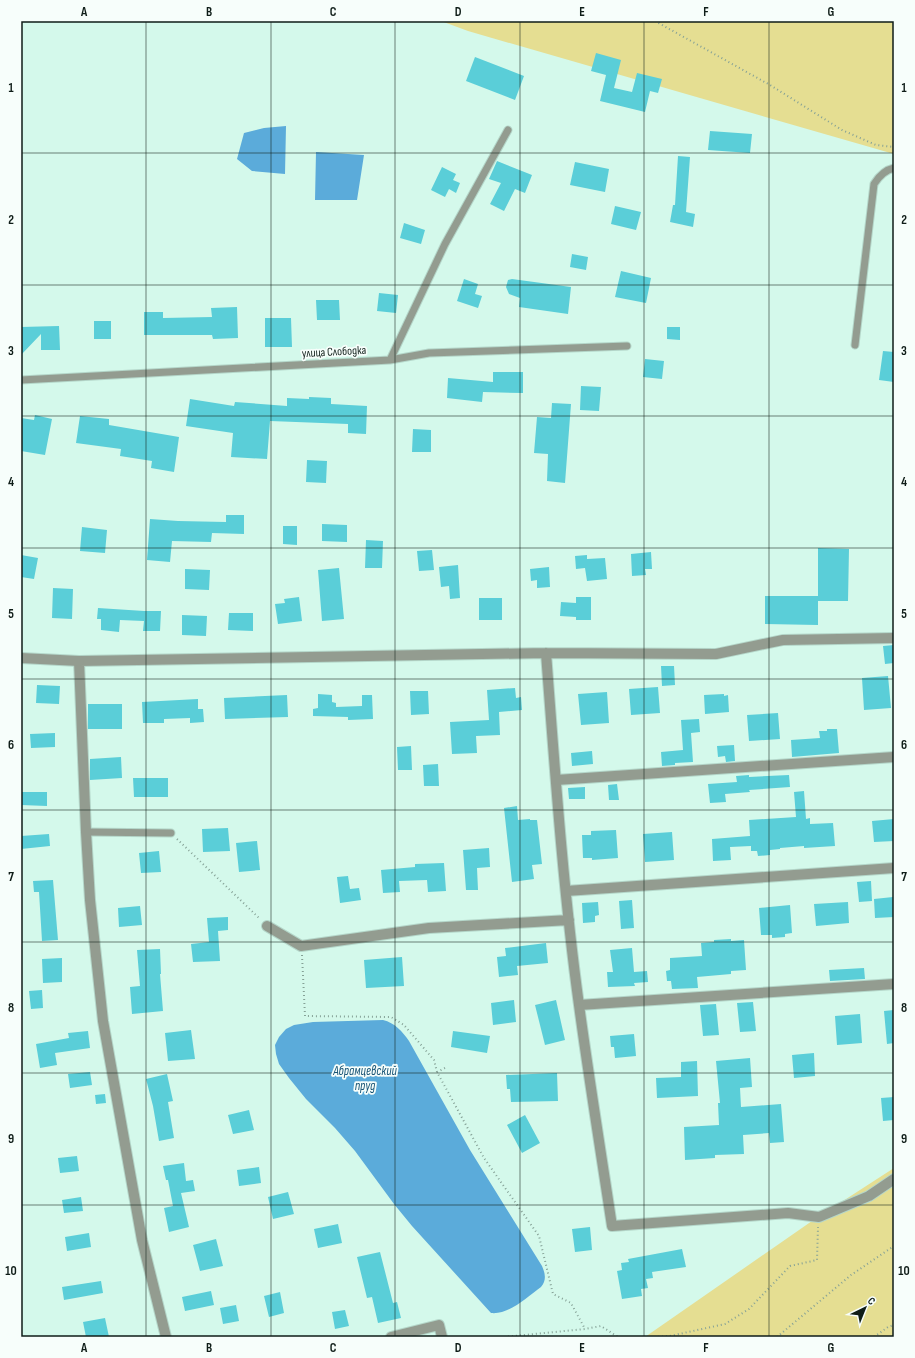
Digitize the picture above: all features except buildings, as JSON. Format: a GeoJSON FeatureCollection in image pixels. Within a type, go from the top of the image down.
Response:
{"type":"FeatureCollection","features":[{"type":"Feature","properties":{"kind":"street"},"geometry":{"type":"LineString","coordinates":[[21,658],[79,661],[546,653],[716,654],[783,640],[894,638]]}},
{"type":"Feature","properties":{"kind":"street"},"geometry":{"type":"LineString","coordinates":[[546,653],[569,920],[579,1005],[612,1226],[788,1213],[819,1217],[869,1196],[894,1179]]}},
{"type":"Feature","properties":{"kind":"street"},"geometry":{"type":"LineString","coordinates":[[79,661],[90,900],[103,1021],[142,1240],[166,1337]]}},
{"type":"Feature","properties":{"kind":"street"},"geometry":{"type":"LineString","coordinates":[[556,780],[894,757]]}},
{"type":"Feature","properties":{"kind":"street"},"geometry":{"type":"LineString","coordinates":[[566,892],[894,868]]}},
{"type":"Feature","properties":{"kind":"street"},"geometry":{"type":"LineString","coordinates":[[267,926],[301,946],[430,928],[569,920]]}},
{"type":"Feature","properties":{"kind":"street"},"geometry":{"type":"LineString","coordinates":[[579,1005],[894,984]]}},
{"type":"Feature","properties":{"kind":"street"},"geometry":{"type":"LineString","coordinates":[[391,1337],[439,1326],[442,1337]]}},
{"type":"Feature","properties":{"kind":"lane"},"geometry":{"type":"LineString","coordinates":[[390,360],[445,244],[508,130]]}},
{"type":"Feature","properties":{"kind":"lane"},"geometry":{"type":"LineString","coordinates":[[855,345],[874,184],[888,169],[894,168]]}},
{"type":"Feature","properties":{"kind":"lane","name":"улица Слободка"},"geometry":{"type":"LineString","coordinates":[[21,380],[390,360],[429,353],[626,346]]}},
{"type":"Feature","properties":{"kind":"lane"},"geometry":{"type":"LineString","coordinates":[[86,832],[171,833]]}},
{"type":"Feature","properties":{"kind":"path"},"geometry":{"type":"LineString","coordinates":[[655,21],[770,85],[842,130],[876,145],[894,147]]}},
{"type":"Feature","properties":{"kind":"path"},"geometry":{"type":"LineString","coordinates":[[171,833],[267,926]]}},
{"type":"Feature","properties":{"kind":"path"},"geometry":{"type":"LineString","coordinates":[[301,946],[305,1016],[391,1017],[404,1025],[434,1060],[437,1072],[484,1158],[539,1236],[553,1294],[572,1303],[585,1329]]}},
{"type":"Feature","properties":{"kind":"path"},"geometry":{"type":"LineString","coordinates":[[437,1072],[445,1068]]}},
{"type":"Feature","properties":{"kind":"path"},"geometry":{"type":"LineString","coordinates":[[654,1337],[670,1336],[725,1324],[749,1309],[790,1266],[817,1260],[819,1217]]}},
{"type":"Feature","properties":{"kind":"path"},"geometry":{"type":"LineString","coordinates":[[777,1337],[851,1275],[894,1246]]}},
{"type":"Feature","properties":{"kind":"path"},"geometry":{"type":"LineString","coordinates":[[874,1337],[888,1327],[894,1325]]}},
{"type":"Feature","properties":{"kind":"path"},"geometry":{"type":"LineString","coordinates":[[504,1337],[601,1326],[618,1337]]}},
{"type":"Feature","properties":{"kind":"shaded area"},"geometry":{"type":"Polygon","coordinates":[[[441,21],[894,21],[894,154],[468,31],[441,21]]]}},
{"type":"Feature","properties":{"kind":"shaded area"},"geometry":{"type":"Polygon","coordinates":[[[894,1168],[894,1337],[645,1337],[812,1221],[894,1168]]]}},
{"type":"Feature","properties":{"kind":"water"},"geometry":{"type":"Polygon","coordinates":[[[286,126],[285,174],[252,171],[237,159],[244,133],[264,128],[286,126]]]}},
{"type":"Feature","properties":{"kind":"water"},"geometry":{"type":"Polygon","coordinates":[[[316,152],[364,155],[357,200],[315,200],[316,152]]]}},
{"type":"Feature","properties":{"kind":"water","name":"Абрамцевский пруд"},"geometry":{"type":"Polygon","coordinates":[[[383,1020],[398,1028],[409,1041],[470,1150],[542,1266],[545,1276],[541,1287],[511,1308],[498,1313],[491,1313],[412,1226],[355,1151],[335,1128],[306,1099],[279,1064],[275,1045],[279,1037],[286,1029],[294,1025],[313,1022],[383,1020]]]}}]}
